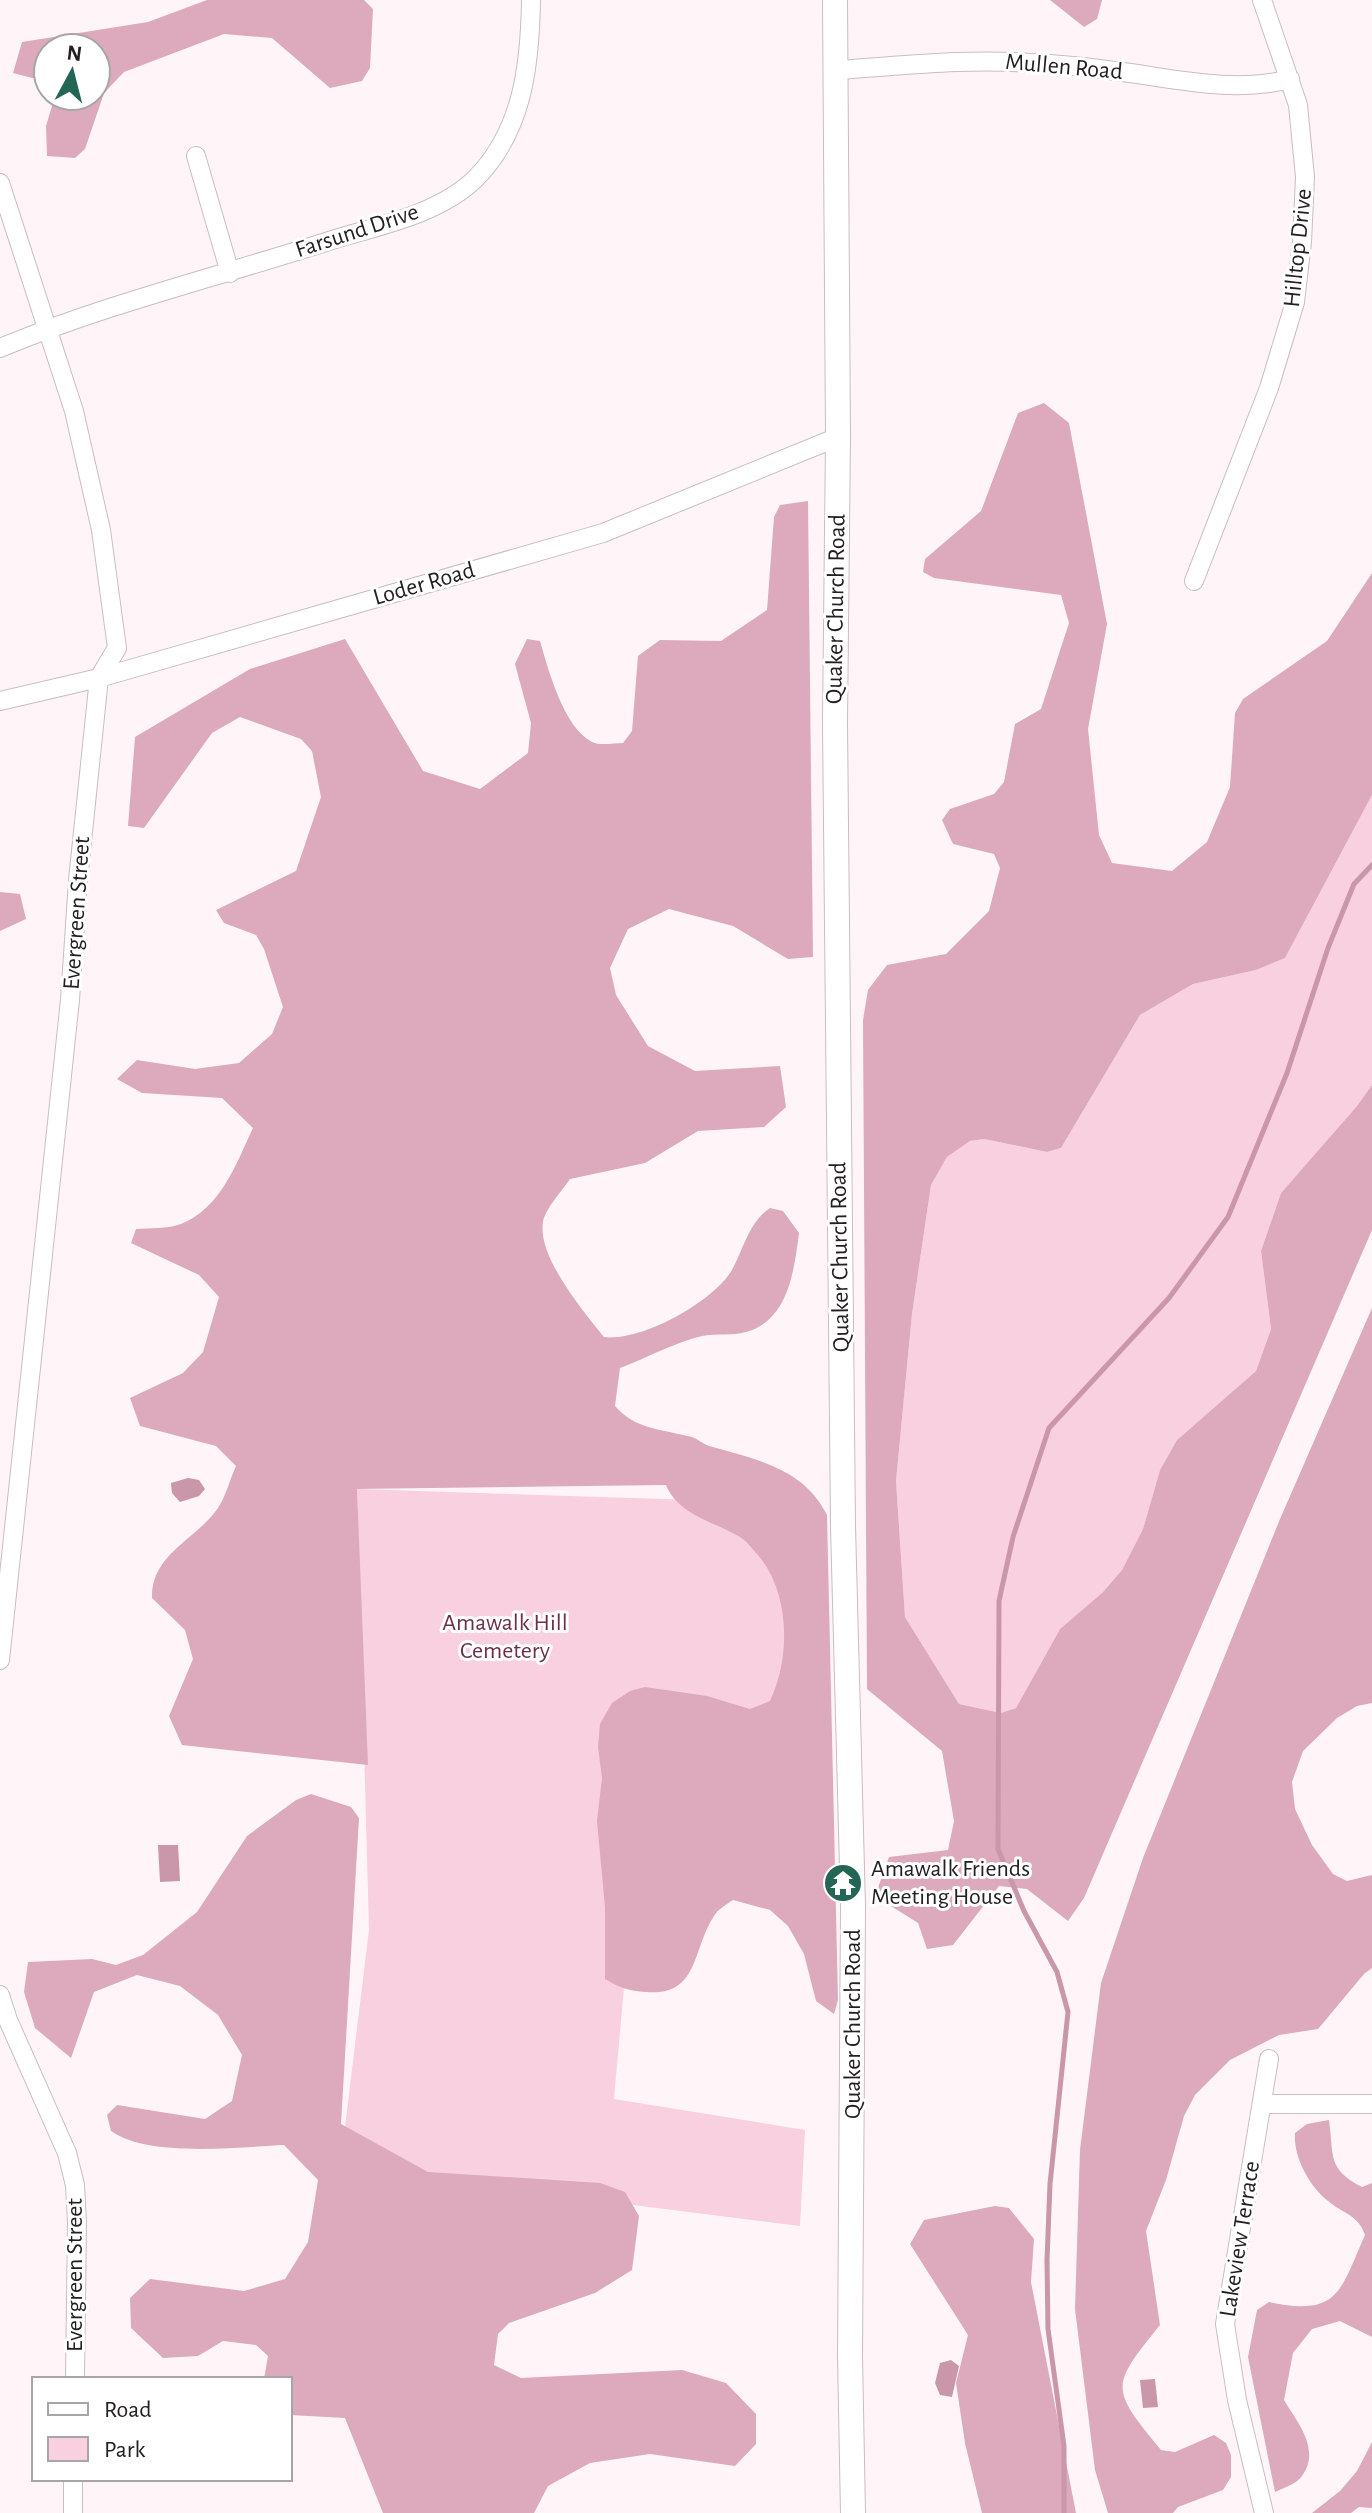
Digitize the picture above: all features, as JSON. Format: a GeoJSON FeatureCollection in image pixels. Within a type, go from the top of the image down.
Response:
{"type":"FeatureCollection","features":[{"type":"Feature","properties":{"kind":"street","name":"Farsund Drive"},"geometry":{"type":"LineString","coordinates":[[0,348],[49,328],[230,273],[443,202],[473,180],[498,150],[515,118],[525,83],[531,0]]}},
{"type":"Feature","properties":{"kind":"street","name":"Quaker Church Road"},"geometry":{"type":"LineString","coordinates":[[835,0],[838,437],[835,723],[843,1526],[853,1907],[850,2341],[853,2513]]}},
{"type":"Feature","properties":{"kind":"street","name":"Hilltop Drive"},"geometry":{"type":"LineString","coordinates":[[1194,581],[1269,388],[1295,302],[1305,177],[1298,105],[1262,0]]}},
{"type":"Feature","properties":{"kind":"street","name":"Mullen Road"},"geometry":{"type":"LineString","coordinates":[[836,70],[975,60],[1115,71],[1180,81],[1262,86],[1290,79]]}},
{"type":"Feature","properties":{"kind":"street"},"geometry":{"type":"LineString","coordinates":[[196,156],[230,273]]}},
{"type":"Feature","properties":{"kind":"street","name":"Evergreen Street"},"geometry":{"type":"LineString","coordinates":[[0,183],[74,411],[101,530],[117,648],[99,678],[78,880],[68,1015],[0,1660]]}},
{"type":"Feature","properties":{"kind":"street","name":"Loder Road"},"geometry":{"type":"LineString","coordinates":[[0,701],[99,678],[603,533],[838,437]]}},
{"type":"Feature","properties":{"kind":"street","name":"Evergreen Street"},"geometry":{"type":"LineString","coordinates":[[0,1995],[67,2153],[75,2185],[75,2377]]}},
{"type":"Feature","properties":{"kind":"street","name":"Lakeview Terrace"},"geometry":{"type":"LineString","coordinates":[[1264,2513],[1237,2400],[1225,2324],[1269,2059]]}},
{"type":"Feature","properties":{"kind":"street"},"geometry":{"type":"LineString","coordinates":[[1262,2104],[1372,2104]]}},
{"type":"Feature","properties":{"kind":"street"},"geometry":{"type":"LineString","coordinates":[[73,2481],[73,2513]]}},
{"type":"Feature","properties":{"kind":"green space"},"geometry":{"type":"Polygon","coordinates":[[[1372,795],[1372,1085],[1281,1193],[1261,1251],[1271,1329],[1256,1371],[1177,1440],[1160,1470],[1143,1529],[1122,1570],[1103,1592],[1060,1629],[1016,1708],[1001,1713],[959,1704],[905,1617],[896,1481],[912,1314],[931,1185],[947,1157],[970,1141],[984,1139],[1047,1152],[1061,1148],[1140,1015],[1193,984],[1256,970],[1285,958],[1372,795]]]}},
{"type":"Feature","properties":{"kind":"green space","name":"Amawalk Hill Cemetery"},"geometry":{"type":"Polygon","coordinates":[[[357,1489],[816,1504],[827,1735],[630,1920],[614,2099],[805,2130],[800,2226],[340,2168],[369,1930],[357,1489]]]}},
{"type":"Feature","properties":{"kind":"shaded area"},"geometry":{"type":"Polygon","coordinates":[[[207,0],[364,0],[373,9],[370,68],[362,81],[330,88],[272,38],[224,34],[124,72],[112,85],[112,32],[85,32],[148,22],[207,0]]]}},
{"type":"Feature","properties":{"kind":"shaded area"},"geometry":{"type":"Polygon","coordinates":[[[1050,0],[1102,0],[1097,19],[1084,27],[1050,0]]]}},
{"type":"Feature","properties":{"kind":"shaded area"},"geometry":{"type":"Polygon","coordinates":[[[32,40],[32,78],[13,73],[22,42],[32,40]]]}},
{"type":"Feature","properties":{"kind":"shaded area"},"geometry":{"type":"Polygon","coordinates":[[[50,112],[98,112],[85,149],[75,158],[47,156],[46,126],[50,112]]]}},
{"type":"Feature","properties":{"kind":"shaded area"},"geometry":{"type":"Polygon","coordinates":[[[1044,403],[1069,423],[1107,624],[1088,729],[1099,835],[1112,863],[1172,871],[1207,842],[1230,787],[1235,713],[1243,699],[1327,641],[1372,573],[1372,795],[1285,958],[1256,970],[1193,984],[1140,1015],[1061,1148],[1047,1152],[984,1139],[970,1141],[947,1157],[931,1185],[912,1314],[896,1481],[905,1617],[959,1704],[1001,1713],[1016,1708],[1060,1629],[1103,1592],[1122,1570],[1143,1529],[1160,1470],[1177,1440],[1256,1371],[1271,1329],[1261,1251],[1281,1193],[1372,1085],[1372,1230],[1084,1898],[1068,1921],[1027,1889],[999,1886],[953,1945],[927,1949],[918,1923],[875,1896],[889,1857],[948,1850],[954,1821],[942,1751],[867,1689],[863,1020],[868,990],[887,965],[946,954],[989,911],[1000,868],[994,854],[953,844],[942,820],[950,809],[994,794],[1004,782],[1015,724],[1041,709],[1069,623],[1061,595],[934,578],[923,572],[925,559],[981,511],[1018,413],[1044,403]]]}},
{"type":"Feature","properties":{"kind":"shaded area"},"geometry":{"type":"Polygon","coordinates":[[[808,501],[813,957],[788,959],[733,926],[669,909],[628,929],[610,968],[616,995],[648,1046],[695,1071],[780,1066],[786,1107],[764,1127],[698,1131],[645,1163],[570,1179],[547,1211],[543,1236],[554,1266],[585,1313],[604,1337],[619,1337],[656,1326],[709,1295],[732,1270],[752,1228],[770,1208],[783,1211],[799,1233],[787,1292],[772,1317],[746,1332],[692,1339],[620,1368],[615,1406],[639,1424],[690,1437],[777,1468],[805,1486],[827,1515],[838,2000],[834,2014],[816,2001],[804,1954],[788,1926],[770,1910],[733,1900],[714,1916],[692,1968],[676,1987],[663,1992],[640,1992],[605,1979],[605,1907],[597,1821],[602,1778],[598,1747],[600,1724],[612,1703],[630,1691],[645,1687],[707,1696],[750,1709],[770,1701],[777,1684],[784,1645],[784,1626],[776,1588],[769,1570],[758,1555],[745,1541],[688,1511],[666,1485],[357,1489],[368,1765],[182,1745],[169,1716],[193,1659],[185,1630],[152,1598],[154,1583],[159,1570],[176,1548],[218,1508],[236,1466],[216,1446],[140,1426],[130,1398],[183,1373],[203,1352],[219,1297],[199,1275],[131,1243],[136,1229],[176,1226],[207,1207],[226,1184],[253,1128],[222,1098],[142,1093],[117,1079],[137,1060],[195,1069],[239,1063],[272,1034],[283,1007],[264,949],[256,935],[224,923],[216,910],[296,871],[321,797],[312,751],[301,739],[240,717],[212,733],[144,828],[128,826],[135,737],[250,669],[345,639],[423,771],[480,789],[528,753],[531,723],[515,664],[527,639],[540,641],[558,697],[582,735],[595,743],[623,743],[632,731],[638,656],[660,640],[721,641],[767,610],[774,517],[780,505],[808,501]]]}},
{"type":"Feature","properties":{"kind":"shaded area"},"geometry":{"type":"Polygon","coordinates":[[[0,892],[20,894],[26,919],[0,931],[0,892]]]}},
{"type":"Feature","properties":{"kind":"shaded area"},"geometry":{"type":"Polygon","coordinates":[[[1372,1308],[1372,1703],[1357,1706],[1337,1718],[1303,1751],[1292,1782],[1295,1809],[1312,1845],[1333,1874],[1347,1881],[1372,1875],[1372,1968],[1318,2029],[1279,2035],[1230,2060],[1195,2095],[1184,2116],[1166,2180],[1146,2231],[1160,2325],[1132,2362],[1123,2388],[1132,2413],[1161,2450],[1175,2452],[1214,2435],[1226,2443],[1231,2455],[1231,2477],[1223,2490],[1178,2507],[1173,2513],[1108,2513],[1095,2470],[1075,2309],[1080,2150],[1101,1983],[1143,1858],[1280,1519],[1372,1308]]]}},
{"type":"Feature","properties":{"kind":"shaded area"},"geometry":{"type":"Polygon","coordinates":[[[188,1478],[199,1480],[205,1489],[199,1496],[180,1502],[172,1493],[171,1483],[188,1478]]]}},
{"type":"Feature","properties":{"kind":"shaded area"},"geometry":{"type":"Polygon","coordinates":[[[311,1794],[351,1807],[359,1818],[341,2124],[428,2172],[600,2183],[625,2192],[639,2216],[632,2270],[595,2293],[509,2323],[498,2334],[494,2365],[521,2378],[682,2370],[726,2383],[756,2414],[756,2444],[735,2466],[650,2454],[590,2463],[548,2486],[534,2513],[383,2513],[345,2418],[292,2415],[292,2377],[264,2377],[268,2356],[256,2345],[223,2341],[198,2356],[163,2358],[131,2328],[130,2298],[150,2279],[244,2291],[285,2279],[308,2242],[318,2180],[284,2145],[170,2148],[127,2139],[111,2131],[107,2115],[117,2105],[205,2119],[232,2101],[242,2055],[218,2015],[180,1986],[137,1975],[94,1992],[71,2058],[35,2028],[24,1992],[28,1962],[92,1959],[116,1965],[143,1955],[197,1912],[247,1836],[296,1800],[311,1794]]]}},
{"type":"Feature","properties":{"kind":"shaded area"},"geometry":{"type":"Polygon","coordinates":[[[158,1845],[178,1845],[180,1881],[160,1882],[158,1845]]]}},
{"type":"Feature","properties":{"kind":"shaded area"},"geometry":{"type":"Polygon","coordinates":[[[1329,2120],[1332,2152],[1337,2167],[1362,2187],[1372,2183],[1372,2337],[1340,2321],[1312,2329],[1293,2353],[1284,2400],[1301,2427],[1309,2456],[1300,2479],[1275,2492],[1248,2357],[1257,2310],[1269,2302],[1310,2306],[1324,2302],[1342,2285],[1365,2235],[1354,2218],[1321,2195],[1300,2161],[1295,2133],[1307,2124],[1329,2120]]]}},
{"type":"Feature","properties":{"kind":"shaded area"},"geometry":{"type":"Polygon","coordinates":[[[995,2206],[1009,2208],[1034,2239],[1031,2282],[1076,2513],[982,2513],[965,2443],[956,2383],[968,2335],[910,2244],[924,2220],[995,2206]]]}},
{"type":"Feature","properties":{"kind":"shaded area"},"geometry":{"type":"Polygon","coordinates":[[[951,2360],[959,2366],[952,2397],[940,2395],[935,2383],[940,2363],[951,2360]]]}},
{"type":"Feature","properties":{"kind":"shaded area"},"geometry":{"type":"Polygon","coordinates":[[[1155,2379],[1158,2407],[1143,2408],[1140,2380],[1155,2379]]]}},
{"type":"Feature","properties":{"kind":"shaded area"},"geometry":{"type":"Polygon","coordinates":[[[1372,2442],[1372,2508],[1359,2507],[1351,2513],[1312,2513],[1340,2491],[1357,2471],[1372,2442]]]}},
{"type":"Feature","properties":{"kind":"waterway"},"geometry":{"type":"LineString","coordinates":[[1064,2513],[1064,2446],[1048,2329],[1047,2260],[1050,2184],[1068,2012],[1057,1972],[1024,1911],[998,1849],[999,1601],[1013,1537],[1049,1428],[1169,1298],[1228,1217],[1287,1073],[1328,948],[1354,884],[1372,865]]}},
{"type":"Feature","properties":{"kind":"place","name":"Amawalk Friends Meeting House"},"geometry":{"type":"Point","coordinates":[843,1883]}}]}
